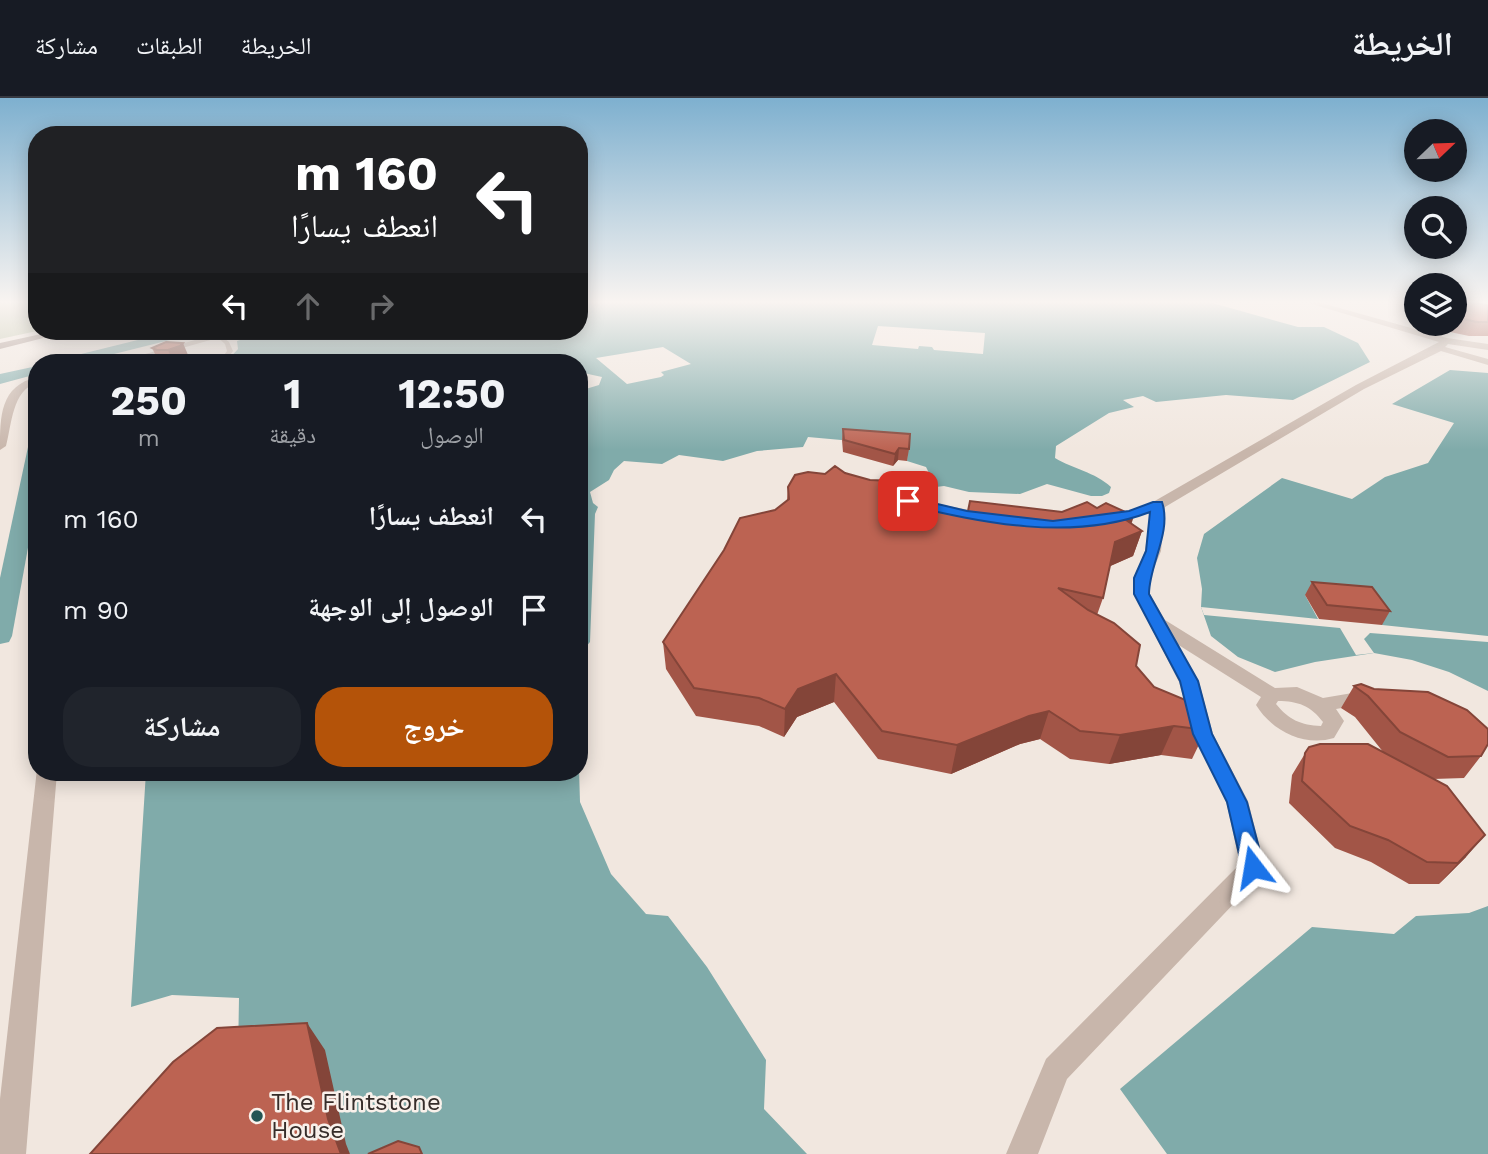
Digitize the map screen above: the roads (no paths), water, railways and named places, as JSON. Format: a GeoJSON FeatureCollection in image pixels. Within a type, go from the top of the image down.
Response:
{"type":"FeatureCollection","features":[{"type":"Feature","properties":{"kind":"street"},"geometry":{"type":"LineString","coordinates":[[1100,519],[1131,515],[1158,505],[1360,387],[1430,351]]}},
{"type":"Feature","properties":{"kind":"street"},"geometry":{"type":"LineString","coordinates":[[1459,351],[1488,362]]}},
{"type":"Feature","properties":{"kind":"street"},"geometry":{"type":"LineString","coordinates":[[0,446],[3,426],[14,392],[28,382]]}},
{"type":"Feature","properties":{"kind":"street"},"geometry":{"type":"LineString","coordinates":[[908,501],[967,515],[1004,520]]}},
{"type":"Feature","properties":{"kind":"street"},"geometry":{"type":"LineString","coordinates":[[1022,1154],[1056,1069],[1253,867],[1237,802],[1203,734],[1189,681],[1142,594],[1142,578],[1153,551],[1158,505]]}},
{"type":"Feature","properties":{"kind":"street"},"geometry":{"type":"LineString","coordinates":[[1156,622],[1272,695],[1297,694],[1321,705],[1334,722],[1326,733],[1303,733],[1277,721],[1266,705],[1272,695]]}},
{"type":"Feature","properties":{"kind":"street"},"geometry":{"type":"LineString","coordinates":[[1321,705],[1339,700],[1393,696]]}},
{"type":"Feature","properties":{"kind":"street"},"geometry":{"type":"LineString","coordinates":[[10,1154],[45,781]]}},
{"type":"Feature","properties":{"kind":"water"},"geometry":{"type":"Polygon","coordinates":[[[236,351],[637,351],[596,358],[627,384],[661,377],[664,375],[661,372],[691,364],[670,351],[950,351],[983,354],[983,351],[1363,351],[1370,362],[1293,400],[1226,395],[1156,402],[1143,396],[1123,400],[1134,407],[1109,413],[1056,446],[1055,458],[1111,487],[1109,493],[1102,496],[1091,496],[1047,484],[1020,494],[969,492],[944,486],[936,487],[926,467],[907,461],[908,446],[808,437],[803,447],[757,451],[723,461],[679,455],[662,464],[624,461],[614,470],[609,480],[590,492],[593,503],[598,507],[595,514],[588,644],[588,388],[599,385],[602,377],[588,374],[588,354],[233,354],[236,351]]]}},
{"type":"Feature","properties":{"kind":"water"},"geometry":{"type":"Polygon","coordinates":[[[1450,370],[1488,373],[1488,691],[1449,672],[1412,660],[1374,653],[1315,662],[1275,672],[1238,657],[1211,636],[1201,607],[1202,589],[1197,558],[1204,534],[1282,478],[1352,499],[1385,477],[1428,463],[1454,423],[1392,404],[1450,370]]]}},
{"type":"Feature","properties":{"kind":"water"},"geometry":{"type":"Polygon","coordinates":[[[145,781],[579,781],[580,802],[611,874],[646,914],[668,916],[707,967],[766,1060],[764,1109],[807,1154],[350,1154],[238,1055],[239,998],[172,995],[131,1007],[145,781]]]}},
{"type":"Feature","properties":{"kind":"water"},"geometry":{"type":"Polygon","coordinates":[[[1488,906],[1488,1154],[1167,1154],[1120,1089],[1312,927],[1394,934],[1416,916],[1469,913],[1488,906]]]}},
{"type":"Feature","properties":{"kind":"waterway"},"geometry":{"type":"LineString","coordinates":[[98,354],[109,351]]}},
{"type":"Feature","properties":{"kind":"waterway"},"geometry":{"type":"LineString","coordinates":[[0,379],[28,372]]}},
{"type":"Feature","properties":{"kind":"waterway"},"geometry":{"type":"LineString","coordinates":[[0,636],[28,493]]}},
{"type":"Feature","properties":{"kind":"place","name":"The Flintstone House"},"geometry":{"type":"Point","coordinates":[257,1116]}}]}
